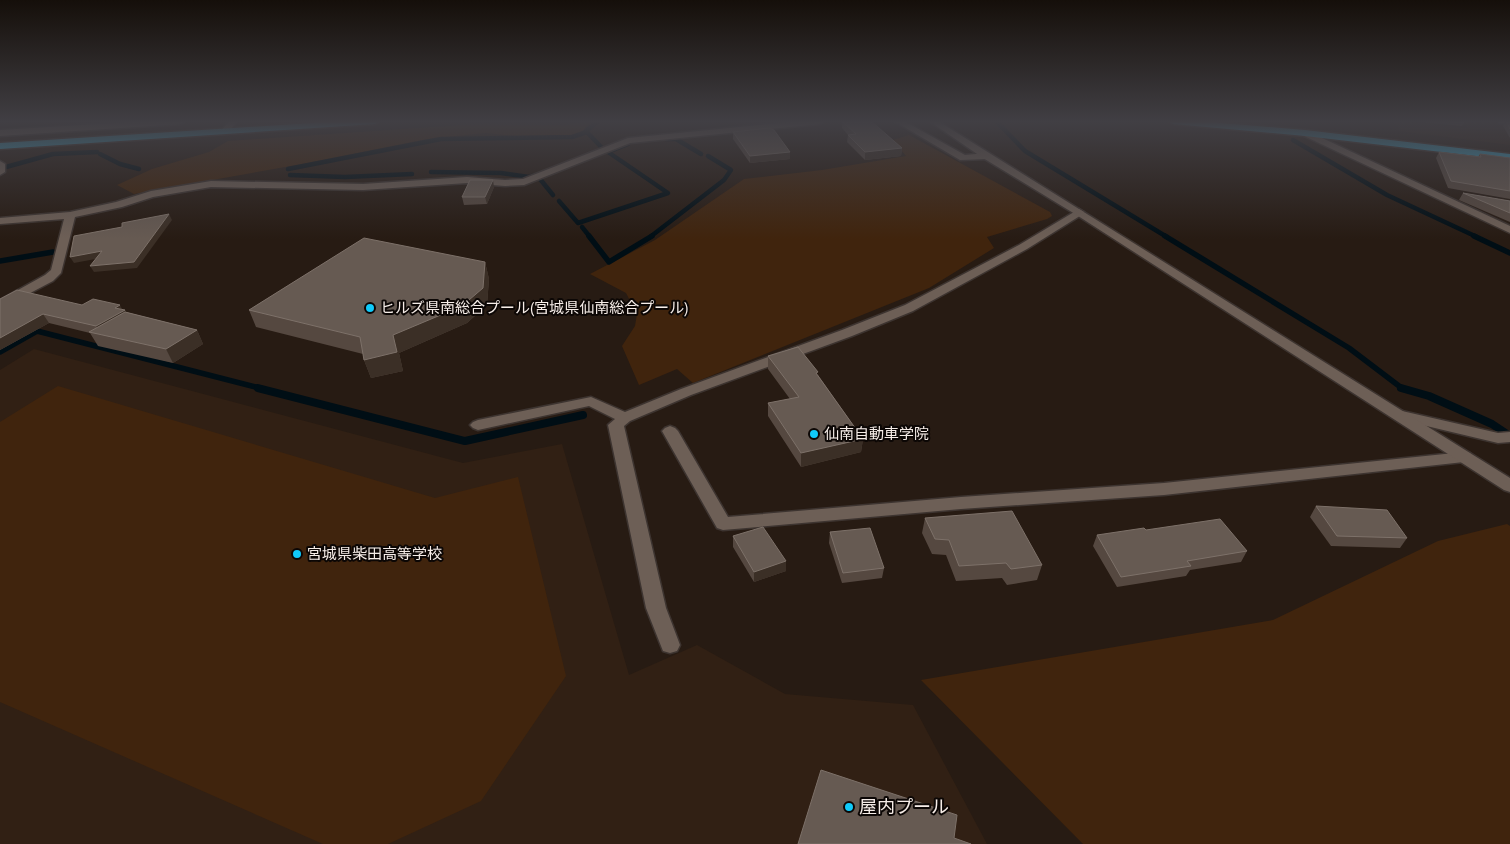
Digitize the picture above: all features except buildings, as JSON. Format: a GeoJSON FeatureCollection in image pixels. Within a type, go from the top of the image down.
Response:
{"type":"FeatureCollection","features":[{"type":"Feature","properties":{"kind":"street"},"geometry":{"type":"LineString","coordinates":[[0,221],[70,215],[118,205],[151,194],[211,184],[363,187],[467,180],[504,184],[524,182],[579,160]]}},
{"type":"Feature","properties":{"kind":"street"},"geometry":{"type":"LineString","coordinates":[[993,160],[1079,212],[1510,486]]}},
{"type":"Feature","properties":{"kind":"street"},"geometry":{"type":"LineString","coordinates":[[1363,160],[1510,230]]}},
{"type":"Feature","properties":{"kind":"street"},"geometry":{"type":"LineString","coordinates":[[0,164],[0,172]]}},
{"type":"Feature","properties":{"kind":"street"},"geometry":{"type":"LineString","coordinates":[[1424,189],[1462,196]]}},
{"type":"Feature","properties":{"kind":"street"},"geometry":{"type":"LineString","coordinates":[[670,644],[656,608],[622,462],[616,425],[625,418],[686,392],[909,308],[1023,246],[1079,212]]}},
{"type":"Feature","properties":{"kind":"street"},"geometry":{"type":"LineString","coordinates":[[0,304],[49,278],[58,271],[70,215]]}},
{"type":"Feature","properties":{"kind":"street"},"geometry":{"type":"LineString","coordinates":[[478,424],[591,401],[625,418]]}},
{"type":"Feature","properties":{"kind":"street"},"geometry":{"type":"LineString","coordinates":[[1402,416],[1504,438]]}},
{"type":"Feature","properties":{"kind":"street"},"geometry":{"type":"LineString","coordinates":[[670,431],[722,524],[961,503],[1164,489],[1464,457]]}},
{"type":"Feature","properties":{"kind":"shaded area"},"geometry":{"type":"Polygon","coordinates":[[[181,160],[320,160],[134,194],[117,185],[152,169],[181,160]]]}},
{"type":"Feature","properties":{"kind":"shaded area"},"geometry":{"type":"Polygon","coordinates":[[[880,160],[955,160],[1050,212],[1052,216],[987,237],[994,248],[929,288],[693,383],[677,369],[639,385],[622,346],[635,326],[637,314],[626,293],[590,274],[655,240],[744,179],[822,170],[880,160]]]}},
{"type":"Feature","properties":{"kind":"shaded area","name":"宮城県柴田高等学校"},"geometry":{"type":"Polygon","coordinates":[[[34,349],[463,463],[562,444],[629,675],[697,645],[785,694],[913,705],[987,844],[0,844],[0,370],[34,349]]]}},
{"type":"Feature","properties":{"kind":"shaded area"},"geometry":{"type":"Polygon","coordinates":[[[58,386],[435,498],[518,477],[566,676],[481,801],[388,844],[323,844],[0,702],[0,422],[58,386]]]}},
{"type":"Feature","properties":{"kind":"shaded area"},"geometry":{"type":"Polygon","coordinates":[[[1507,524],[1510,526],[1510,844],[1083,844],[921,680],[1273,620],[1438,541],[1507,524]]]}},
{"type":"Feature","properties":{"kind":"waterway"},"geometry":{"type":"LineString","coordinates":[[6,167],[30,160]]}},
{"type":"Feature","properties":{"kind":"waterway"},"geometry":{"type":"LineString","coordinates":[[113,160],[139,169]]}},
{"type":"Feature","properties":{"kind":"waterway"},"geometry":{"type":"LineString","coordinates":[[288,169],[332,160]]}},
{"type":"Feature","properties":{"kind":"waterway"},"geometry":{"type":"LineString","coordinates":[[559,201],[578,223],[668,193],[620,160]]}},
{"type":"Feature","properties":{"kind":"waterway"},"geometry":{"type":"LineString","coordinates":[[650,237],[724,180],[731,170],[715,160]]}},
{"type":"Feature","properties":{"kind":"waterway"},"geometry":{"type":"LineString","coordinates":[[1040,160],[1167,237]]}},
{"type":"Feature","properties":{"kind":"waterway"},"geometry":{"type":"LineString","coordinates":[[1328,160],[1387,195],[1477,237]]}},
{"type":"Feature","properties":{"kind":"waterway"},"geometry":{"type":"LineString","coordinates":[[431,172],[501,173],[529,177],[536,175]]}},
{"type":"Feature","properties":{"kind":"waterway"},"geometry":{"type":"LineString","coordinates":[[290,175],[345,177],[412,174]]}},
{"type":"Feature","properties":{"kind":"waterway"},"geometry":{"type":"LineString","coordinates":[[540,179],[553,195]]}},
{"type":"Feature","properties":{"kind":"waterway"},"geometry":{"type":"LineString","coordinates":[[582,227],[590,237]]}},
{"type":"Feature","properties":{"kind":"waterway"},"geometry":{"type":"LineString","coordinates":[[589,236],[609,262],[652,236]]}},
{"type":"Feature","properties":{"kind":"waterway"},"geometry":{"type":"LineString","coordinates":[[1165,236],[1349,348],[1402,388]]}},
{"type":"Feature","properties":{"kind":"waterway"},"geometry":{"type":"LineString","coordinates":[[1474,236],[1510,253]]}},
{"type":"Feature","properties":{"kind":"waterway"},"geometry":{"type":"LineString","coordinates":[[0,261],[53,252]]}},
{"type":"Feature","properties":{"kind":"waterway"},"geometry":{"type":"LineString","coordinates":[[0,352],[37,331],[263,389]]}},
{"type":"Feature","properties":{"kind":"waterway"},"geometry":{"type":"LineString","coordinates":[[258,388],[465,441],[583,415]]}},
{"type":"Feature","properties":{"kind":"waterway"},"geometry":{"type":"LineString","coordinates":[[1402,388],[1429,396],[1492,424],[1510,436]]}},
{"type":"Feature","properties":{"kind":"place","name":"ヒルズ県南総合プール(宮城県仙南総合プール)"},"geometry":{"type":"Point","coordinates":[370,308]}},
{"type":"Feature","properties":{"kind":"place","name":"仙南自動車学院"},"geometry":{"type":"Point","coordinates":[814,434]}},
{"type":"Feature","properties":{"kind":"place","name":"宮城県柴田高等学校"},"geometry":{"type":"Point","coordinates":[297,554]}},
{"type":"Feature","properties":{"kind":"place","name":"屋内プール"},"geometry":{"type":"Point","coordinates":[849,807]}}]}
